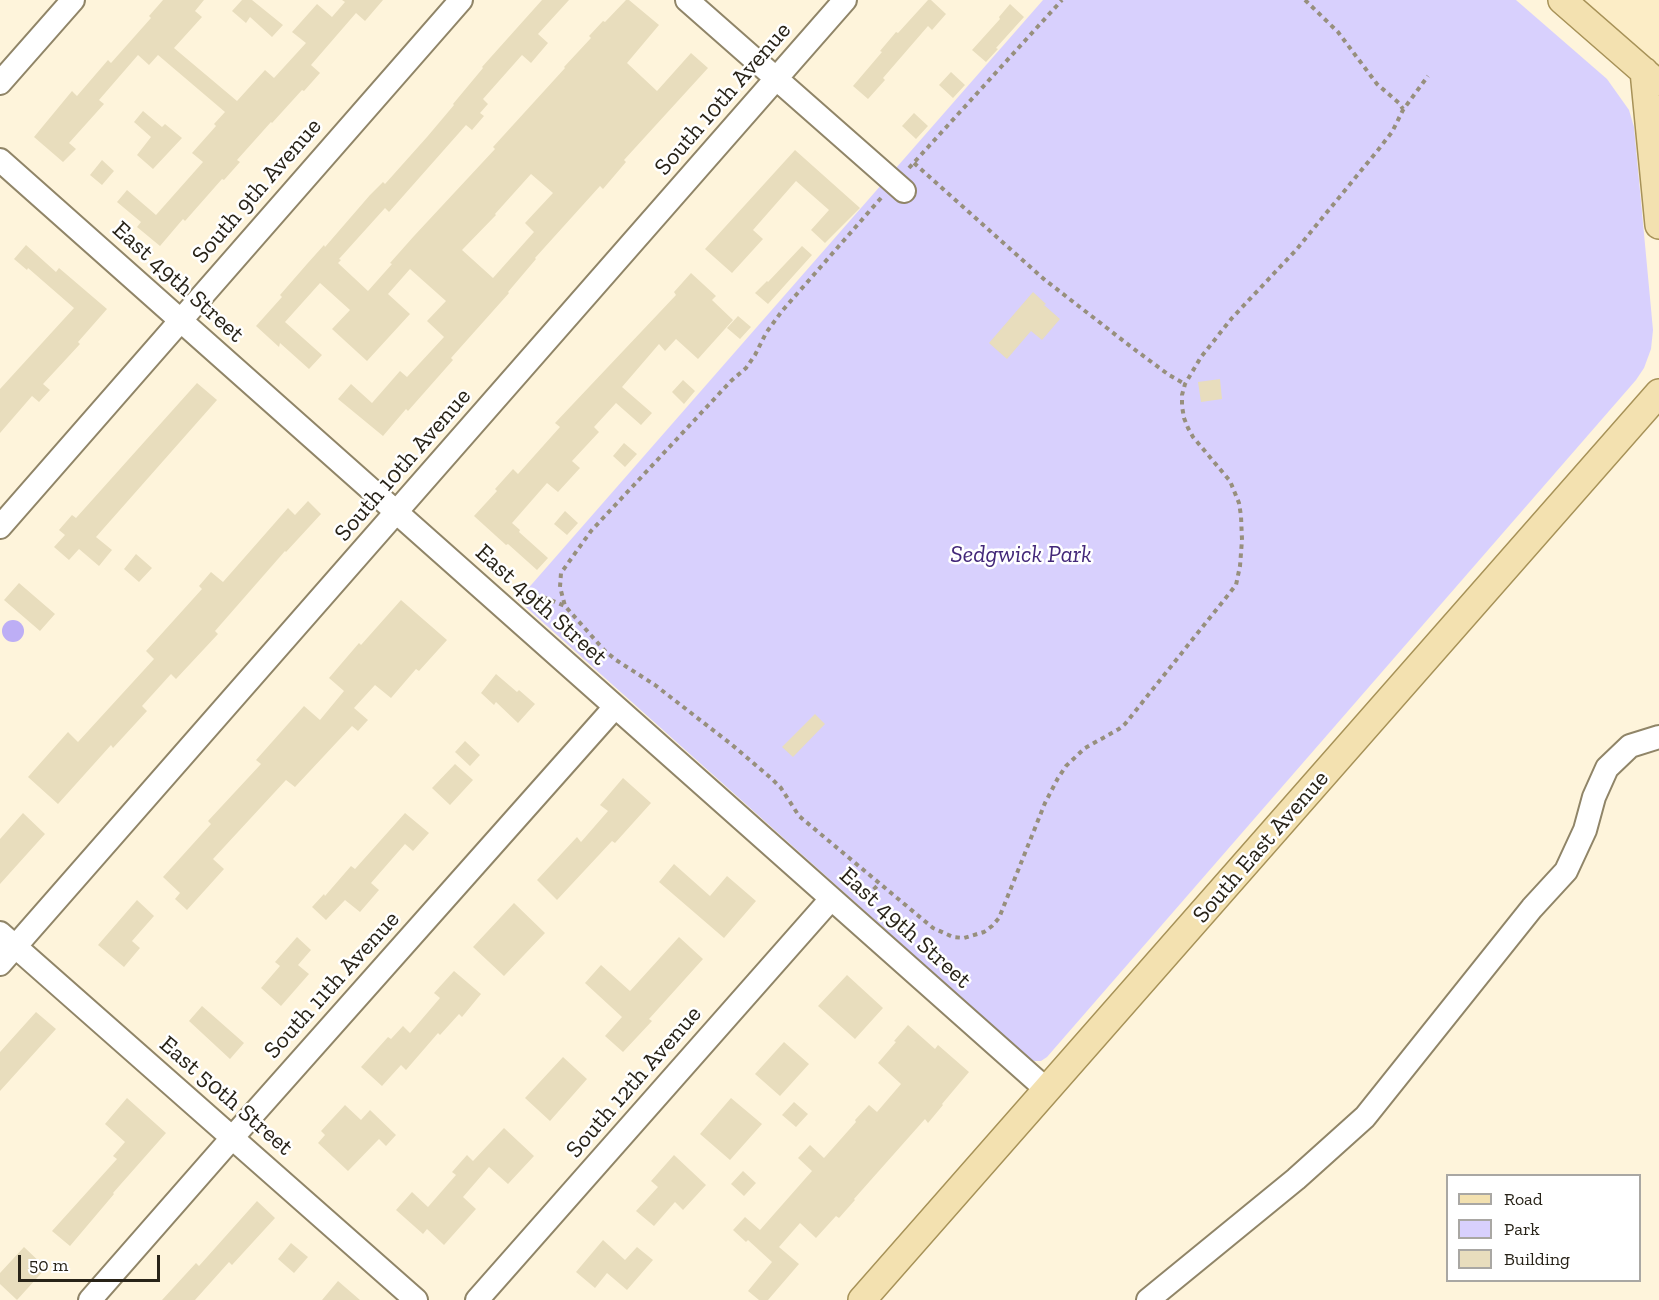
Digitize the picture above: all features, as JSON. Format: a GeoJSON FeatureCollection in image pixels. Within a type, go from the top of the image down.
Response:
{"type":"FeatureCollection","features":[{"type":"Feature","properties":{"kind":"main road"},"geometry":{"type":"LineString","coordinates":[[1562,0],[1651,78],[1659,225]]}},
{"type":"Feature","properties":{"kind":"main road","name":"South East Avenue"},"geometry":{"type":"LineString","coordinates":[[862,1300],[1659,393]]}},
{"type":"Feature","properties":{"kind":"street"},"geometry":{"type":"LineString","coordinates":[[0,83],[73,0]]}},
{"type":"Feature","properties":{"kind":"street","name":"South 9th Avenue"},"geometry":{"type":"LineString","coordinates":[[0,527],[461,0]]}},
{"type":"Feature","properties":{"kind":"street"},"geometry":{"type":"LineString","coordinates":[[687,0],[900,187]]}},
{"type":"Feature","properties":{"kind":"street","name":"South 10th Avenue"},"geometry":{"type":"LineString","coordinates":[[0,964],[8,940],[397,513],[845,0]]}},
{"type":"Feature","properties":{"kind":"street","name":"East 49th Street"},"geometry":{"type":"LineString","coordinates":[[0,160],[1047,1090]]}},
{"type":"Feature","properties":{"kind":"street","name":"South 11th Avenue"},"geometry":{"type":"LineString","coordinates":[[90,1300],[615,707]]}},
{"type":"Feature","properties":{"kind":"street"},"geometry":{"type":"LineString","coordinates":[[1148,1300],[1296,1179],[1365,1117],[1532,908],[1566,871],[1585,830],[1594,796],[1608,768],[1629,746],[1659,736]]}},
{"type":"Feature","properties":{"kind":"street","name":"South 12th Avenue"},"geometry":{"type":"LineString","coordinates":[[477,1300],[831,899]]}},
{"type":"Feature","properties":{"kind":"street","name":"East 50th Street"},"geometry":{"type":"LineString","coordinates":[[8,940],[416,1300]]}},
{"type":"Feature","properties":{"kind":"path"},"geometry":{"type":"LineString","coordinates":[[1062,0],[914,163],[900,187],[782,311],[746,368],[731,381],[591,531],[561,573],[560,587],[566,606],[605,651],[655,685],[731,744],[772,779],[799,816],[933,928],[953,937],[964,938],[984,932],[999,918],[1041,811],[1066,766],[1085,748],[1125,724],[1232,590],[1239,578],[1242,540],[1239,502],[1230,481],[1188,428],[1182,406],[1185,384],[1201,357],[1232,318],[1296,250],[1378,150],[1428,76]]}},
{"type":"Feature","properties":{"kind":"path"},"geometry":{"type":"LineString","coordinates":[[1305,0],[1338,32],[1377,84],[1399,103],[1403,110]]}},
{"type":"Feature","properties":{"kind":"path"},"geometry":{"type":"LineString","coordinates":[[914,163],[1045,280],[1134,349],[1185,384]]}},
{"type":"Feature","properties":{"kind":"path"},"geometry":{"type":"LineString","coordinates":[[526,590],[566,606]]}},
{"type":"Feature","properties":{"kind":"shaded area"},"geometry":{"type":"Polygon","coordinates":[[[1572,0],[1659,0],[1659,77],[1572,0]]]}},
{"type":"Feature","properties":{"kind":"shaded area"},"geometry":{"type":"Polygon","coordinates":[[[13,620],[21,623],[24,631],[21,639],[13,642],[5,639],[2,631],[5,623],[13,620]]]}},
{"type":"Feature","properties":{"kind":"green space","name":"Sedgwick Park"},"geometry":{"type":"Polygon","coordinates":[[[1043,0],[1516,0],[1607,79],[1629,110],[1634,127],[1653,330],[1651,349],[1644,368],[1636,380],[1047,1057],[1041,1061],[1034,1061],[518,600],[1043,0]]]}},
{"type":"Feature","properties":{"kind":"building"},"geometry":{"type":"Polygon","coordinates":[[[163,0],[204,0],[195,11],[202,17],[174,48],[237,101],[265,70],[274,78],[306,43],[292,32],[317,4],[332,17],[345,2],[342,0],[383,0],[365,21],[356,13],[311,65],[320,73],[271,122],[237,160],[240,162],[224,180],[222,179],[185,221],[183,219],[160,246],[137,227],[141,222],[117,202],[127,190],[156,215],[203,162],[192,153],[225,112],[158,55],[149,65],[138,55],[99,100],[104,104],[69,143],[76,149],[63,162],[34,137],[72,91],[77,96],[108,60],[111,63],[151,18],[149,16],[163,0]]]}},
{"type":"Feature","properties":{"kind":"building"},"geometry":{"type":"Polygon","coordinates":[[[242,0],[252,0],[283,25],[272,37],[250,17],[246,23],[232,11],[242,0]]]}},
{"type":"Feature","properties":{"kind":"building"},"geometry":{"type":"Polygon","coordinates":[[[542,0],[569,0],[538,34],[548,43],[531,63],[522,55],[483,99],[488,104],[480,113],[484,116],[472,130],[466,125],[389,212],[385,208],[339,259],[341,260],[338,263],[368,291],[414,236],[495,149],[493,147],[591,38],[589,36],[626,0],[629,0],[659,25],[627,63],[657,91],[691,53],[708,68],[624,160],[626,162],[603,189],[600,186],[535,258],[509,293],[451,358],[453,360],[383,436],[338,399],[351,384],[372,403],[400,371],[407,377],[444,337],[427,321],[446,301],[410,269],[388,294],[410,314],[367,361],[332,329],[350,310],[320,283],[285,322],[322,355],[309,369],[280,343],[279,347],[256,326],[324,245],[325,247],[370,195],[383,182],[385,184],[427,137],[482,67],[542,0]],[[531,174],[462,250],[493,278],[534,232],[525,223],[553,193],[531,174]]]}},
{"type":"Feature","properties":{"kind":"building"},"geometry":{"type":"Polygon","coordinates":[[[928,0],[931,0],[946,14],[932,30],[928,26],[868,99],[853,86],[896,32],[898,33],[928,0]]]}},
{"type":"Feature","properties":{"kind":"building"},"geometry":{"type":"Polygon","coordinates":[[[1010,4],[1024,17],[986,62],[972,50],[1000,19],[999,17],[1010,4]]]}},
{"type":"Feature","properties":{"kind":"building"},"geometry":{"type":"Polygon","coordinates":[[[951,72],[965,85],[953,98],[939,85],[951,72]]]}},
{"type":"Feature","properties":{"kind":"building"},"geometry":{"type":"Polygon","coordinates":[[[143,111],[162,127],[165,124],[182,138],[153,169],[137,155],[151,137],[134,122],[143,111]]]}},
{"type":"Feature","properties":{"kind":"building"},"geometry":{"type":"Polygon","coordinates":[[[914,113],[928,126],[916,139],[902,126],[914,113]]]}},
{"type":"Feature","properties":{"kind":"building"},"geometry":{"type":"Polygon","coordinates":[[[795,150],[860,208],[825,243],[811,230],[829,210],[796,181],[753,230],[763,239],[732,273],[705,249],[795,150]]]}},
{"type":"Feature","properties":{"kind":"building"},"geometry":{"type":"Polygon","coordinates":[[[102,160],[114,171],[102,185],[90,175],[102,160]]]}},
{"type":"Feature","properties":{"kind":"building"},"geometry":{"type":"Polygon","coordinates":[[[26,245],[56,272],[59,268],[107,309],[78,342],[80,344],[43,384],[50,390],[39,402],[32,396],[0,433],[0,389],[74,308],[28,268],[27,270],[14,259],[26,245]]]}},
{"type":"Feature","properties":{"kind":"building"},"geometry":{"type":"Polygon","coordinates":[[[802,246],[812,255],[768,304],[755,293],[802,246]]]}},
{"type":"Feature","properties":{"kind":"building"},"geometry":{"type":"Polygon","coordinates":[[[691,273],[716,296],[712,300],[733,320],[698,359],[676,339],[665,351],[659,344],[622,387],[652,413],[641,425],[616,403],[594,427],[599,432],[572,461],[580,468],[558,492],[547,483],[512,523],[548,558],[537,570],[474,516],[513,469],[518,474],[560,427],[555,423],[676,295],[674,292],[691,273]]]}},
{"type":"Feature","properties":{"kind":"building"},"geometry":{"type":"Polygon","coordinates":[[[1033,292],[1060,319],[1042,340],[1031,331],[1007,359],[989,343],[1033,292]]]}},
{"type":"Feature","properties":{"kind":"building"},"geometry":{"type":"Polygon","coordinates":[[[738,316],[751,327],[740,339],[727,328],[738,316]]]}},
{"type":"Feature","properties":{"kind":"building"},"geometry":{"type":"Polygon","coordinates":[[[1220,379],[1222,399],[1201,402],[1198,382],[1220,379]]]}},
{"type":"Feature","properties":{"kind":"building"},"geometry":{"type":"Polygon","coordinates":[[[683,380],[695,391],[684,404],[672,392],[683,380]]]}},
{"type":"Feature","properties":{"kind":"building"},"geometry":{"type":"Polygon","coordinates":[[[197,383],[217,400],[96,537],[112,550],[99,566],[79,549],[69,560],[54,547],[65,535],[59,530],[72,515],[76,518],[197,383]]]}},
{"type":"Feature","properties":{"kind":"building"},"geometry":{"type":"Polygon","coordinates":[[[624,443],[637,454],[625,467],[613,456],[624,443]]]}},
{"type":"Feature","properties":{"kind":"building"},"geometry":{"type":"Polygon","coordinates":[[[308,501],[321,514],[285,551],[215,631],[218,634],[176,679],[171,674],[142,706],[147,711],[113,748],[111,745],[58,804],[28,777],[68,732],[78,742],[154,659],[146,651],[202,589],[199,586],[211,572],[223,582],[288,508],[295,515],[308,501]]]}},
{"type":"Feature","properties":{"kind":"building"},"geometry":{"type":"Polygon","coordinates":[[[565,511],[578,523],[567,535],[554,524],[565,511]]]}},
{"type":"Feature","properties":{"kind":"building"},"geometry":{"type":"Polygon","coordinates":[[[136,554],[152,568],[139,582],[124,569],[136,554]]]}},
{"type":"Feature","properties":{"kind":"building"},"geometry":{"type":"Polygon","coordinates":[[[19,583],[55,614],[40,631],[4,600],[19,583]]]}},
{"type":"Feature","properties":{"kind":"building"},"geometry":{"type":"Polygon","coordinates":[[[401,600],[447,640],[419,671],[416,669],[391,698],[375,685],[354,708],[368,720],[358,731],[352,726],[295,787],[286,780],[213,859],[224,869],[187,910],[175,899],[180,893],[163,877],[211,824],[208,821],[261,764],[256,760],[304,706],[320,720],[344,691],[329,678],[401,600]]]}},
{"type":"Feature","properties":{"kind":"building"},"geometry":{"type":"Polygon","coordinates":[[[496,674],[535,704],[518,723],[496,702],[494,705],[481,693],[496,674]]]}},
{"type":"Feature","properties":{"kind":"building"},"geometry":{"type":"Polygon","coordinates":[[[815,714],[825,724],[793,757],[782,747],[815,714]]]}},
{"type":"Feature","properties":{"kind":"building"},"geometry":{"type":"Polygon","coordinates":[[[465,741],[480,755],[470,766],[455,752],[465,741]]]}},
{"type":"Feature","properties":{"kind":"building"},"geometry":{"type":"Polygon","coordinates":[[[455,764],[473,780],[450,805],[432,788],[455,764]]]}},
{"type":"Feature","properties":{"kind":"building"},"geometry":{"type":"Polygon","coordinates":[[[623,778],[651,803],[615,843],[612,841],[557,900],[537,880],[577,837],[581,842],[608,811],[600,805],[623,778]]]}},
{"type":"Feature","properties":{"kind":"building"},"geometry":{"type":"Polygon","coordinates":[[[23,813],[45,834],[0,884],[0,839],[23,813]]]}},
{"type":"Feature","properties":{"kind":"building"},"geometry":{"type":"Polygon","coordinates":[[[405,813],[429,833],[413,851],[405,844],[371,883],[379,890],[360,912],[345,900],[326,920],[312,907],[324,894],[325,896],[351,866],[355,869],[405,813]]]}},
{"type":"Feature","properties":{"kind":"building"},"geometry":{"type":"Polygon","coordinates":[[[674,864],[710,896],[727,876],[756,901],[724,938],[659,882],[674,864]]]}},
{"type":"Feature","properties":{"kind":"building"},"geometry":{"type":"Polygon","coordinates":[[[137,900],[154,916],[132,941],[140,948],[124,967],[98,945],[137,900]]]}},
{"type":"Feature","properties":{"kind":"building"},"geometry":{"type":"Polygon","coordinates":[[[514,903],[545,933],[504,976],[473,947],[514,903]]]}},
{"type":"Feature","properties":{"kind":"building"},"geometry":{"type":"Polygon","coordinates":[[[297,937],[311,950],[298,965],[309,974],[281,1006],[261,988],[280,966],[275,962],[297,937]]]}},
{"type":"Feature","properties":{"kind":"building"},"geometry":{"type":"Polygon","coordinates":[[[679,937],[703,959],[649,1019],[652,1021],[623,1052],[605,1036],[622,1017],[585,983],[601,965],[630,991],[679,937]]]}},
{"type":"Feature","properties":{"kind":"building"},"geometry":{"type":"Polygon","coordinates":[[[454,971],[481,994],[462,1017],[459,1014],[440,1035],[438,1033],[406,1070],[401,1065],[382,1086],[361,1067],[388,1037],[391,1039],[403,1026],[410,1033],[440,998],[434,993],[454,971]]]}},
{"type":"Feature","properties":{"kind":"building"},"geometry":{"type":"Polygon","coordinates":[[[847,975],[883,1008],[855,1039],[818,1006],[847,975]]]}},
{"type":"Feature","properties":{"kind":"building"},"geometry":{"type":"Polygon","coordinates":[[[202,1006],[244,1043],[230,1059],[189,1021],[202,1006]]]}},
{"type":"Feature","properties":{"kind":"building"},"geometry":{"type":"Polygon","coordinates":[[[36,1012],[56,1029],[0,1091],[0,1052],[36,1012]]]}},
{"type":"Feature","properties":{"kind":"building"},"geometry":{"type":"Polygon","coordinates":[[[908,1025],[935,1049],[938,1045],[969,1072],[928,1123],[925,1119],[839,1218],[836,1216],[816,1238],[800,1223],[779,1247],[799,1264],[768,1300],[759,1300],[748,1291],[772,1262],[733,1230],[745,1217],[760,1230],[812,1171],[798,1158],[810,1145],[824,1158],[869,1105],[877,1112],[901,1084],[878,1063],[908,1025]]]}},
{"type":"Feature","properties":{"kind":"building"},"geometry":{"type":"Polygon","coordinates":[[[784,1042],[809,1064],[780,1096],[755,1074],[784,1042]]]}},
{"type":"Feature","properties":{"kind":"building"},"geometry":{"type":"Polygon","coordinates":[[[563,1057],[587,1079],[550,1121],[525,1098],[563,1057]]]}},
{"type":"Feature","properties":{"kind":"building"},"geometry":{"type":"Polygon","coordinates":[[[127,1098],[166,1133],[70,1246],[52,1231],[117,1159],[113,1156],[125,1142],[105,1124],[127,1098]]]}},
{"type":"Feature","properties":{"kind":"building"},"geometry":{"type":"Polygon","coordinates":[[[731,1098],[762,1124],[730,1160],[700,1134],[731,1098]]]}},
{"type":"Feature","properties":{"kind":"building"},"geometry":{"type":"Polygon","coordinates":[[[794,1102],[808,1114],[796,1127],[782,1115],[794,1102]]]}},
{"type":"Feature","properties":{"kind":"building"},"geometry":{"type":"Polygon","coordinates":[[[345,1105],[361,1120],[370,1110],[396,1135],[386,1146],[379,1139],[348,1171],[318,1143],[325,1135],[321,1131],[345,1105]]]}},
{"type":"Feature","properties":{"kind":"building"},"geometry":{"type":"Polygon","coordinates":[[[504,1128],[534,1156],[508,1184],[489,1167],[463,1197],[476,1209],[444,1245],[427,1229],[423,1234],[396,1210],[412,1192],[428,1207],[456,1175],[452,1172],[467,1155],[473,1161],[504,1128]]]}},
{"type":"Feature","properties":{"kind":"building"},"geometry":{"type":"Polygon","coordinates":[[[674,1155],[706,1185],[683,1210],[675,1202],[654,1226],[636,1211],[658,1187],[651,1181],[674,1155]]]}},
{"type":"Feature","properties":{"kind":"building"},"geometry":{"type":"Polygon","coordinates":[[[743,1171],[756,1183],[744,1196],[731,1184],[743,1171]]]}},
{"type":"Feature","properties":{"kind":"building"},"geometry":{"type":"Polygon","coordinates":[[[257,1201],[275,1218],[232,1265],[229,1262],[195,1300],[162,1300],[196,1263],[199,1266],[257,1201]]]}},
{"type":"Feature","properties":{"kind":"building"},"geometry":{"type":"Polygon","coordinates":[[[603,1240],[625,1260],[637,1247],[653,1260],[627,1290],[607,1273],[595,1288],[576,1272],[603,1240]]]}},
{"type":"Feature","properties":{"kind":"building"},"geometry":{"type":"Polygon","coordinates":[[[291,1243],[308,1257],[294,1273],[278,1259],[291,1243]]]}},
{"type":"Feature","properties":{"kind":"building"},"geometry":{"type":"Polygon","coordinates":[[[24,1247],[46,1268],[17,1300],[0,1284],[0,1273],[24,1247]]]}},
{"type":"Feature","properties":{"kind":"building"},"geometry":{"type":"Polygon","coordinates":[[[338,1281],[360,1300],[322,1300],[338,1281]]]}}]}
